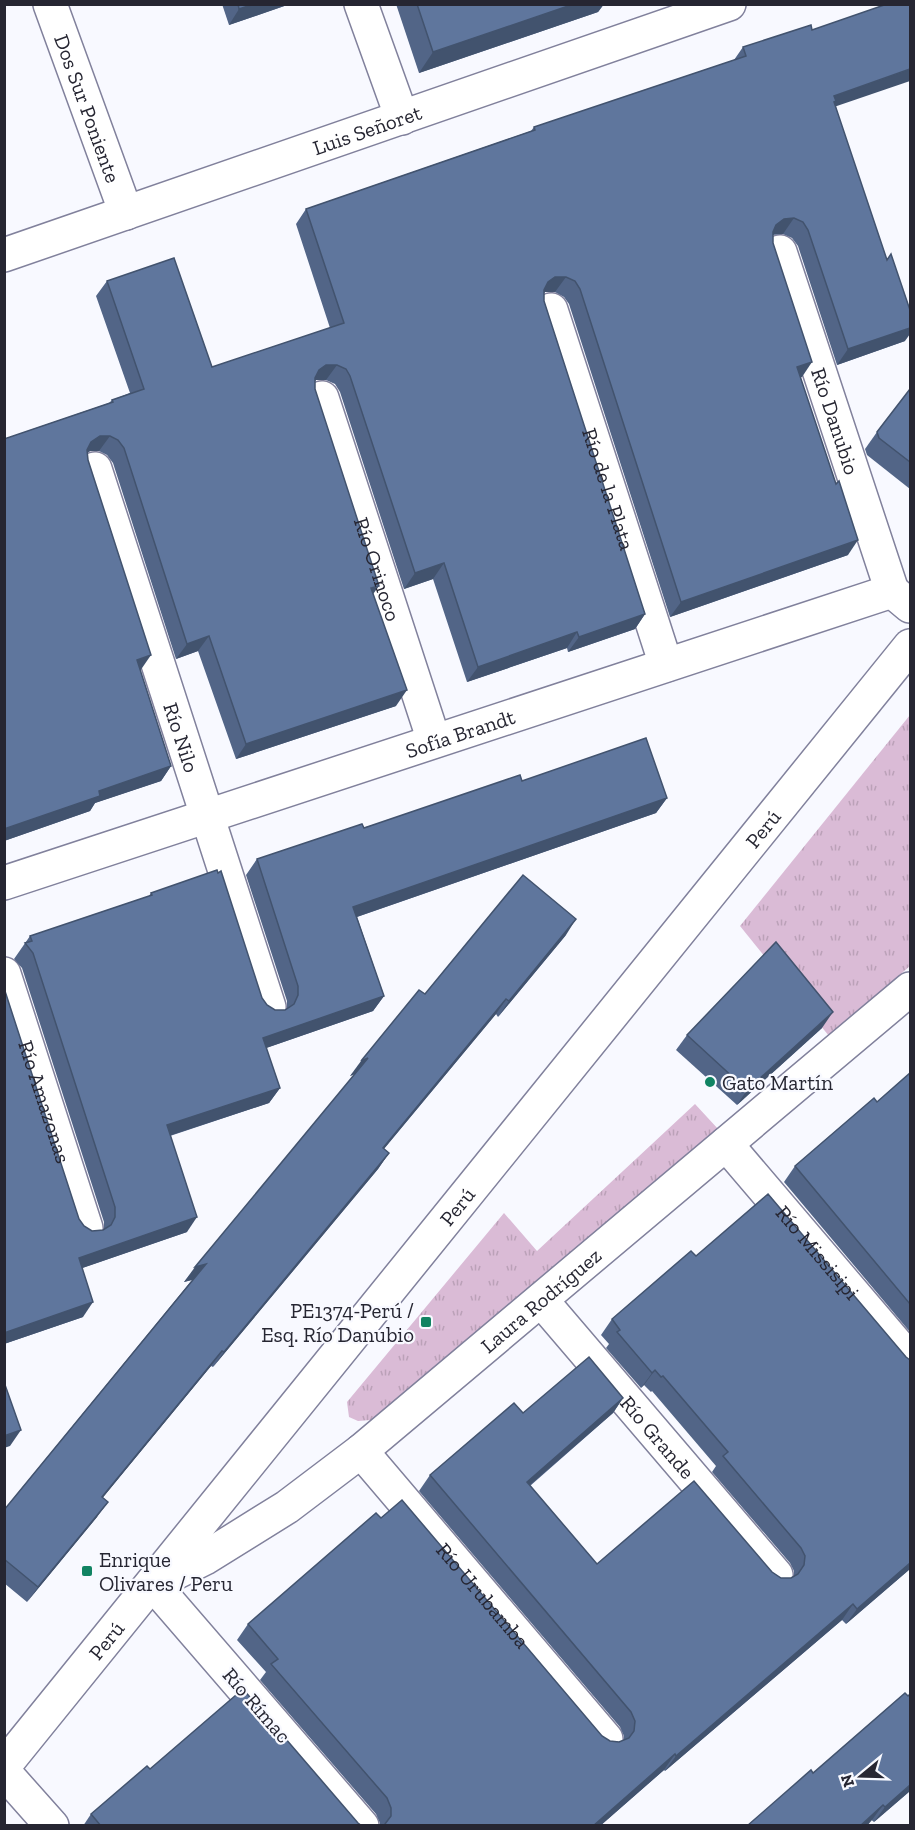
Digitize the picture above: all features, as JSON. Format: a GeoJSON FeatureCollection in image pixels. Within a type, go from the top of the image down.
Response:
{"type":"FeatureCollection","features":[{"type":"Feature","properties":{"kind":"street","name":"Dos Sur Poniente"},"geometry":{"type":"LineString","coordinates":[[50,4],[126,213]]}},
{"type":"Feature","properties":{"kind":"street"},"geometry":{"type":"LineString","coordinates":[[361,4],[402,118]]}},
{"type":"Feature","properties":{"kind":"street","name":"Luis Señoret"},"geometry":{"type":"LineString","coordinates":[[4,255],[402,118],[657,16],[729,4]]}},
{"type":"Feature","properties":{"kind":"street","name":"Río Danubio"},"geometry":{"type":"LineString","coordinates":[[780,252],[901,598]]}},
{"type":"Feature","properties":{"kind":"street","name":"Río de la Plata"},"geometry":{"type":"LineString","coordinates":[[551,310],[666,665]]}},
{"type":"Feature","properties":{"kind":"street","name":"Río Orinoco"},"geometry":{"type":"LineString","coordinates":[[322,398],[434,741]]}},
{"type":"Feature","properties":{"kind":"street","name":"Río Nilo"},"geometry":{"type":"LineString","coordinates":[[95,469],[269,1007]]}},
{"type":"Feature","properties":{"kind":"street","name":"Sofía Brandt"},"geometry":{"type":"LineString","coordinates":[[4,883],[666,665],[901,598]]}},
{"type":"Feature","properties":{"kind":"street","name":"Perú"},"geometry":{"type":"LineString","coordinates":[[4,1766],[910,646]]}},
{"type":"Feature","properties":{"kind":"street","name":"Río Amazonas"},"geometry":{"type":"LineString","coordinates":[[4,974],[86,1228]]}},
{"type":"Feature","properties":{"kind":"street","name":"Laura Rodríguez"},"geometry":{"type":"LineString","coordinates":[[153,1584],[205,1558],[278,1512],[361,1451],[909,992]]}},
{"type":"Feature","properties":{"kind":"street","name":"Río Missisipi"},"geometry":{"type":"LineString","coordinates":[[726,1144],[910,1360]]}},
{"type":"Feature","properties":{"kind":"street","name":"Río Grande"},"geometry":{"type":"LineString","coordinates":[[541,1300],[776,1575]]}},
{"type":"Feature","properties":{"kind":"street","name":"Río Urubamba"},"geometry":{"type":"LineString","coordinates":[[361,1451],[606,1740]]}},
{"type":"Feature","properties":{"kind":"street","name":"Río Rímac"},"geometry":{"type":"LineString","coordinates":[[153,1584],[362,1826]]}},
{"type":"Feature","properties":{"kind":"street"},"geometry":{"type":"LineString","coordinates":[[4,1772],[52,1826]]}},
{"type":"Feature","properties":{"kind":"green space"},"geometry":{"type":"Polygon","coordinates":[[[910,715],[910,966],[829,1036],[740,926],[910,715]]]}},
{"type":"Feature","properties":{"kind":"green space"},"geometry":{"type":"Polygon","coordinates":[[[695,1104],[719,1130],[371,1420],[358,1421],[349,1417],[347,1402],[504,1213],[537,1251],[695,1104]]]}},
{"type":"Feature","properties":{"kind":"building"},"geometry":{"type":"Polygon","coordinates":[[[238,4],[254,4],[239,9],[238,4]]]}},
{"type":"Feature","properties":{"kind":"building"},"geometry":{"type":"Polygon","coordinates":[[[417,4],[574,4],[433,52],[417,4]]]}},
{"type":"Feature","properties":{"kind":"building"},"geometry":{"type":"Polygon","coordinates":[[[887,4],[910,4],[910,69],[834,96],[836,101],[834,102],[887,260],[891,254],[910,310],[910,328],[848,349],[808,230],[803,222],[794,218],[784,219],[776,225],[773,232],[773,243],[812,362],[797,367],[836,484],[839,481],[858,540],[681,602],[580,289],[575,281],[566,277],[555,277],[548,282],[544,290],[544,301],[645,614],[579,637],[577,632],[478,667],[444,563],[415,573],[350,376],[346,369],[337,365],[326,365],[319,370],[315,378],[315,389],[379,586],[371,588],[407,690],[246,744],[209,636],[187,644],[124,448],[118,440],[110,436],[100,436],[91,442],[87,450],[88,460],[151,655],[137,660],[171,766],[99,791],[100,796],[4,829],[4,439],[113,402],[112,400],[144,389],[107,281],[174,258],[212,367],[344,323],[306,209],[535,130],[534,127],[746,56],[743,47],[811,25],[812,30],[887,4]]]}},
{"type":"Feature","properties":{"kind":"building"},"geometry":{"type":"Polygon","coordinates":[[[910,389],[910,462],[879,438],[877,432],[910,389]]]}},
{"type":"Feature","properties":{"kind":"building"},"geometry":{"type":"Polygon","coordinates":[[[646,738],[667,798],[353,907],[384,996],[263,1038],[280,1088],[167,1125],[197,1217],[79,1258],[93,1302],[4,1333],[4,988],[79,1219],[92,1231],[103,1230],[111,1225],[115,1217],[115,1207],[33,953],[25,943],[32,941],[30,936],[152,895],[151,893],[217,870],[218,873],[221,871],[262,998],[275,1010],[285,1010],[294,1004],[298,995],[298,986],[257,859],[362,824],[364,828],[520,775],[522,781],[646,738]]]}},
{"type":"Feature","properties":{"kind":"building"},"geometry":{"type":"Polygon","coordinates":[[[523,875],[576,919],[509,1001],[506,999],[383,1148],[389,1153],[102,1497],[108,1502],[38,1587],[4,1559],[4,1510],[206,1264],[195,1267],[368,1058],[361,1061],[419,990],[425,994],[523,875]]]}},
{"type":"Feature","properties":{"kind":"building"},"geometry":{"type":"Polygon","coordinates":[[[776,942],[833,1012],[747,1090],[687,1035],[776,942]]]}},
{"type":"Feature","properties":{"kind":"building"},"geometry":{"type":"Polygon","coordinates":[[[910,1073],[910,1304],[795,1166],[874,1098],[877,1102],[910,1073]]]}},
{"type":"Feature","properties":{"kind":"building"},"geometry":{"type":"Polygon","coordinates":[[[768,1194],[910,1360],[910,1563],[857,1609],[853,1604],[593,1826],[383,1826],[391,1816],[387,1798],[271,1664],[278,1659],[248,1624],[376,1513],[381,1518],[402,1500],[602,1736],[610,1741],[619,1742],[629,1738],[634,1731],[635,1721],[631,1712],[430,1475],[514,1403],[523,1413],[589,1357],[623,1398],[527,1482],[597,1564],[694,1481],[772,1572],[781,1578],[791,1578],[798,1574],[804,1565],[805,1556],[801,1548],[723,1456],[728,1452],[663,1376],[661,1377],[655,1370],[652,1373],[617,1332],[620,1330],[612,1319],[691,1251],[696,1256],[768,1194]]]}},
{"type":"Feature","properties":{"kind":"building"},"geometry":{"type":"Polygon","coordinates":[[[4,1382],[21,1430],[4,1436],[4,1382]]]}},
{"type":"Feature","properties":{"kind":"building"},"geometry":{"type":"Polygon","coordinates":[[[243,1689],[362,1826],[101,1826],[91,1814],[147,1766],[150,1769],[243,1689]]]}},
{"type":"Feature","properties":{"kind":"building"},"geometry":{"type":"Polygon","coordinates":[[[905,1693],[908,1696],[910,1694],[910,1785],[885,1807],[883,1805],[860,1826],[747,1826],[811,1770],[813,1773],[905,1693]]]}},
{"type":"Feature","properties":{"kind":"place","name":"Gato Martín"},"geometry":{"type":"Point","coordinates":[710,1082]}},
{"type":"Feature","properties":{"kind":"place","name":"PE1374-Perú / Esq. Río Danubio"},"geometry":{"type":"Point","coordinates":[426,1322]}},
{"type":"Feature","properties":{"kind":"place","name":"Enrique Olivares / Peru"},"geometry":{"type":"Point","coordinates":[87,1571]}}]}
